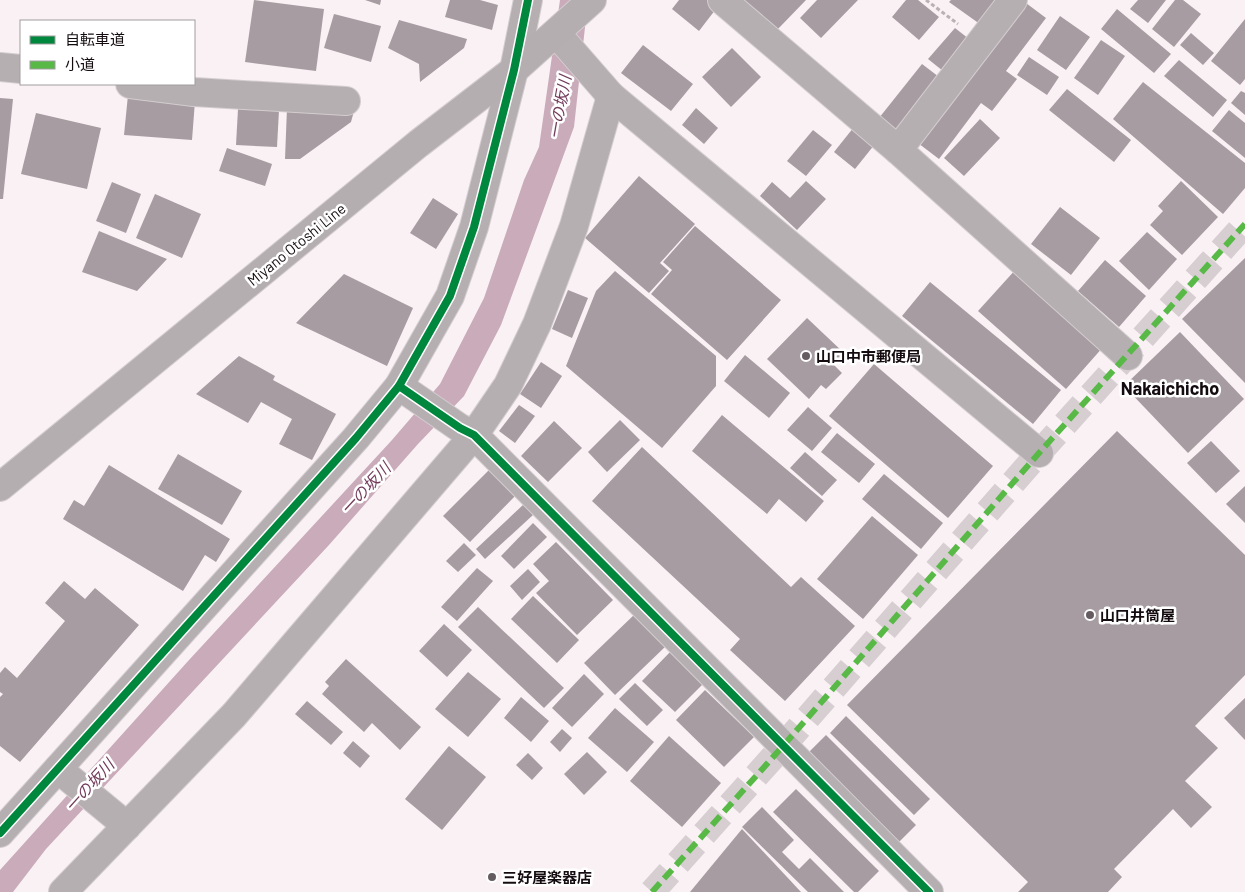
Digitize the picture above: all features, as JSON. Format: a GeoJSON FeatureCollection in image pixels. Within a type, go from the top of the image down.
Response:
{"type":"FeatureCollection","features":[{"type":"Feature","properties":{"kind":"main road","name":"Miyano Otoshi Line"},"geometry":{"type":"LineString","coordinates":[[0,487],[411,150],[514,70],[592,0]]}},
{"type":"Feature","properties":{"kind":"street"},"geometry":{"type":"LineString","coordinates":[[0,833],[64,774],[399,386],[450,296],[474,227],[514,70],[528,0]]}},
{"type":"Feature","properties":{"kind":"street"},"geometry":{"type":"LineString","coordinates":[[722,0],[898,150],[1128,356]]}},
{"type":"Feature","properties":{"kind":"street"},"geometry":{"type":"LineString","coordinates":[[898,150],[1013,0]]}},
{"type":"Feature","properties":{"kind":"street"},"geometry":{"type":"LineString","coordinates":[[556,33],[611,96],[1039,453]]}},
{"type":"Feature","properties":{"kind":"street"},"geometry":{"type":"LineString","coordinates":[[0,67],[20,70]]}},
{"type":"Feature","properties":{"kind":"street"},"geometry":{"type":"LineString","coordinates":[[138,85],[194,92],[346,101]]}},
{"type":"Feature","properties":{"kind":"street"},"geometry":{"type":"LineString","coordinates":[[63,892],[234,715],[467,432],[508,385],[537,324],[574,226],[611,96]]}},
{"type":"Feature","properties":{"kind":"street"},"geometry":{"type":"LineString","coordinates":[[399,386],[467,432],[929,892]]}},
{"type":"Feature","properties":{"kind":"street"},"geometry":{"type":"LineString","coordinates":[[64,774],[127,826]]}},
{"type":"Feature","properties":{"kind":"path"},"geometry":{"type":"LineString","coordinates":[[926,0],[980,41]]}},
{"type":"Feature","properties":{"kind":"water","name":"一の坂川"},"geometry":{"type":"Polygon","coordinates":[[[560,0],[588,0],[574,127],[501,325],[464,396],[418,444],[329,545],[46,849],[13,892],[0,892],[0,870],[189,660],[392,440],[440,384],[484,298],[524,180],[539,147],[560,0]]]}},
{"type":"Feature","properties":{"kind":"building"},"geometry":{"type":"Polygon","coordinates":[[[254,0],[324,9],[316,71],[245,62],[254,0]]]}},
{"type":"Feature","properties":{"kind":"building"},"geometry":{"type":"Polygon","coordinates":[[[365,0],[381,0],[380,5],[365,0]]]}},
{"type":"Feature","properties":{"kind":"building"},"geometry":{"type":"Polygon","coordinates":[[[450,0],[480,0],[498,5],[492,30],[445,17],[450,0]]]}},
{"type":"Feature","properties":{"kind":"building"},"geometry":{"type":"Polygon","coordinates":[[[679,0],[713,0],[719,5],[699,31],[672,9],[679,0]]]}},
{"type":"Feature","properties":{"kind":"building"},"geometry":{"type":"Polygon","coordinates":[[[742,0],[806,0],[776,31],[742,0]]]}},
{"type":"Feature","properties":{"kind":"building"},"geometry":{"type":"Polygon","coordinates":[[[817,0],[858,0],[821,38],[800,18],[817,0]]]}},
{"type":"Feature","properties":{"kind":"building"},"geometry":{"type":"Polygon","coordinates":[[[906,0],[918,0],[939,17],[919,40],[892,17],[906,0]]]}},
{"type":"Feature","properties":{"kind":"building"},"geometry":{"type":"Polygon","coordinates":[[[951,0],[1004,0],[984,27],[949,2],[951,0]]]}},
{"type":"Feature","properties":{"kind":"building"},"geometry":{"type":"Polygon","coordinates":[[[1022,0],[1046,18],[1006,71],[1017,79],[992,111],[981,103],[939,159],[914,140],[1022,0]]]}},
{"type":"Feature","properties":{"kind":"building"},"geometry":{"type":"Polygon","coordinates":[[[1138,0],[1166,0],[1148,23],[1130,9],[1138,0]]]}},
{"type":"Feature","properties":{"kind":"building"},"geometry":{"type":"Polygon","coordinates":[[[1175,0],[1183,0],[1201,14],[1174,47],[1152,29],[1175,0]]]}},
{"type":"Feature","properties":{"kind":"building"},"geometry":{"type":"Polygon","coordinates":[[[1117,9],[1171,54],[1154,73],[1101,29],[1117,9]]]}},
{"type":"Feature","properties":{"kind":"building"},"geometry":{"type":"Polygon","coordinates":[[[334,14],[381,26],[371,62],[324,48],[334,14]]]}},
{"type":"Feature","properties":{"kind":"building"},"geometry":{"type":"Polygon","coordinates":[[[1060,16],[1090,37],[1066,70],[1037,50],[1060,16]]]}},
{"type":"Feature","properties":{"kind":"building"},"geometry":{"type":"Polygon","coordinates":[[[1245,19],[1245,79],[1240,85],[1211,61],[1245,19]]]}},
{"type":"Feature","properties":{"kind":"building"},"geometry":{"type":"Polygon","coordinates":[[[399,20],[467,39],[464,48],[420,82],[419,64],[388,48],[399,20]]]}},
{"type":"Feature","properties":{"kind":"building"},"geometry":{"type":"Polygon","coordinates":[[[955,28],[969,39],[943,71],[928,59],[955,28]]]}},
{"type":"Feature","properties":{"kind":"building"},"geometry":{"type":"Polygon","coordinates":[[[1191,33],[1214,53],[1203,65],[1180,45],[1191,33]]]}},
{"type":"Feature","properties":{"kind":"building"},"geometry":{"type":"Polygon","coordinates":[[[1101,40],[1125,56],[1098,95],[1074,78],[1101,40]]]}},
{"type":"Feature","properties":{"kind":"building"},"geometry":{"type":"Polygon","coordinates":[[[643,45],[693,84],[671,111],[621,73],[643,45]]]}},
{"type":"Feature","properties":{"kind":"building"},"geometry":{"type":"Polygon","coordinates":[[[732,48],[761,77],[731,107],[702,77],[732,48]]]}},
{"type":"Feature","properties":{"kind":"building"},"geometry":{"type":"Polygon","coordinates":[[[1029,57],[1059,77],[1047,95],[1017,75],[1029,57]]]}},
{"type":"Feature","properties":{"kind":"building"},"geometry":{"type":"Polygon","coordinates":[[[1179,60],[1227,100],[1213,117],[1164,76],[1179,60]]]}},
{"type":"Feature","properties":{"kind":"building"},"geometry":{"type":"Polygon","coordinates":[[[922,64],[943,80],[900,135],[879,118],[922,64]]]}},
{"type":"Feature","properties":{"kind":"building"},"geometry":{"type":"Polygon","coordinates":[[[1143,82],[1245,163],[1245,188],[1223,214],[1113,119],[1143,82]]]}},
{"type":"Feature","properties":{"kind":"building"},"geometry":{"type":"Polygon","coordinates":[[[1067,89],[1131,140],[1114,162],[1049,110],[1067,89]]]}},
{"type":"Feature","properties":{"kind":"building"},"geometry":{"type":"Polygon","coordinates":[[[1241,91],[1245,93],[1245,115],[1231,103],[1241,91]]]}},
{"type":"Feature","properties":{"kind":"building"},"geometry":{"type":"Polygon","coordinates":[[[128,95],[195,101],[192,140],[124,135],[128,95]]]}},
{"type":"Feature","properties":{"kind":"building"},"geometry":{"type":"Polygon","coordinates":[[[0,98],[13,99],[3,199],[0,199],[0,98]]]}},
{"type":"Feature","properties":{"kind":"building"},"geometry":{"type":"Polygon","coordinates":[[[287,108],[354,111],[351,122],[300,159],[285,159],[287,108]]]}},
{"type":"Feature","properties":{"kind":"building"},"geometry":{"type":"Polygon","coordinates":[[[696,108],[718,128],[704,144],[682,125],[696,108]]]}},
{"type":"Feature","properties":{"kind":"building"},"geometry":{"type":"Polygon","coordinates":[[[238,109],[279,110],[277,147],[236,145],[238,109]]]}},
{"type":"Feature","properties":{"kind":"building"},"geometry":{"type":"Polygon","coordinates":[[[1229,110],[1245,123],[1245,158],[1212,131],[1229,110]]]}},
{"type":"Feature","properties":{"kind":"building"},"geometry":{"type":"Polygon","coordinates":[[[36,113],[101,128],[87,189],[21,174],[36,113]]]}},
{"type":"Feature","properties":{"kind":"building"},"geometry":{"type":"Polygon","coordinates":[[[980,119],[1000,138],[964,176],[944,158],[980,119]]]}},
{"type":"Feature","properties":{"kind":"building"},"geometry":{"type":"Polygon","coordinates":[[[858,122],[879,139],[855,169],[834,152],[858,122]]]}},
{"type":"Feature","properties":{"kind":"building"},"geometry":{"type":"Polygon","coordinates":[[[813,130],[832,145],[806,176],[787,161],[813,130]]]}},
{"type":"Feature","properties":{"kind":"building"},"geometry":{"type":"Polygon","coordinates":[[[227,148],[272,164],[265,186],[219,171],[227,148]]]}},
{"type":"Feature","properties":{"kind":"building"},"geometry":{"type":"Polygon","coordinates":[[[639,176],[695,224],[660,263],[669,271],[649,293],[585,238],[639,176]]]}},
{"type":"Feature","properties":{"kind":"building"},"geometry":{"type":"Polygon","coordinates":[[[806,181],[826,199],[797,230],[760,196],[772,182],[790,198],[806,181]]]}},
{"type":"Feature","properties":{"kind":"building"},"geometry":{"type":"Polygon","coordinates":[[[1181,181],[1218,217],[1182,255],[1150,225],[1163,211],[1158,206],[1181,181]]]}},
{"type":"Feature","properties":{"kind":"building"},"geometry":{"type":"Polygon","coordinates":[[[112,182],[141,194],[126,233],[96,221],[112,182]]]}},
{"type":"Feature","properties":{"kind":"building"},"geometry":{"type":"Polygon","coordinates":[[[155,194],[201,214],[182,258],[136,238],[155,194]]]}},
{"type":"Feature","properties":{"kind":"building"},"geometry":{"type":"Polygon","coordinates":[[[433,198],[458,214],[436,249],[410,233],[433,198]]]}},
{"type":"Feature","properties":{"kind":"building"},"geometry":{"type":"Polygon","coordinates":[[[1060,207],[1100,238],[1071,275],[1031,244],[1060,207]]]}},
{"type":"Feature","properties":{"kind":"building"},"geometry":{"type":"Polygon","coordinates":[[[695,226],[781,300],[727,360],[651,294],[672,270],[663,262],[695,226]]]}},
{"type":"Feature","properties":{"kind":"building"},"geometry":{"type":"Polygon","coordinates":[[[99,231],[167,259],[137,291],[82,272],[99,231]]]}},
{"type":"Feature","properties":{"kind":"building"},"geometry":{"type":"Polygon","coordinates":[[[1147,232],[1177,259],[1149,290],[1119,261],[1147,232]]]}},
{"type":"Feature","properties":{"kind":"building"},"geometry":{"type":"Polygon","coordinates":[[[1245,258],[1245,383],[1182,319],[1245,258]]]}},
{"type":"Feature","properties":{"kind":"building"},"geometry":{"type":"Polygon","coordinates":[[[1105,260],[1146,296],[1119,327],[1078,291],[1105,260]]]}},
{"type":"Feature","properties":{"kind":"building"},"geometry":{"type":"Polygon","coordinates":[[[1017,268],[1104,346],[1066,389],[978,311],[1017,268]]]}},
{"type":"Feature","properties":{"kind":"building"},"geometry":{"type":"Polygon","coordinates":[[[615,271],[716,356],[716,386],[662,448],[566,366],[596,291],[615,271]]]}},
{"type":"Feature","properties":{"kind":"building"},"geometry":{"type":"Polygon","coordinates":[[[344,274],[413,308],[387,366],[296,323],[344,274]]]}},
{"type":"Feature","properties":{"kind":"building"},"geometry":{"type":"Polygon","coordinates":[[[930,282],[1061,390],[1033,424],[902,316],[930,282]]]}},
{"type":"Feature","properties":{"kind":"building"},"geometry":{"type":"Polygon","coordinates":[[[568,290],[588,298],[572,338],[552,329],[568,290]]]}},
{"type":"Feature","properties":{"kind":"building","name":"山口中市郵便局"},"geometry":{"type":"Polygon","coordinates":[[[807,318],[844,353],[833,364],[842,373],[826,389],[821,385],[809,399],[767,359],[807,318]]]}},
{"type":"Feature","properties":{"kind":"building"},"geometry":{"type":"Polygon","coordinates":[[[1180,332],[1244,399],[1188,453],[1124,386],[1180,332]]]}},
{"type":"Feature","properties":{"kind":"building"},"geometry":{"type":"Polygon","coordinates":[[[745,355],[790,393],[769,418],[724,381],[745,355]]]}},
{"type":"Feature","properties":{"kind":"building"},"geometry":{"type":"Polygon","coordinates":[[[239,356],[275,376],[273,380],[336,414],[312,460],[279,444],[292,419],[261,402],[248,423],[196,394],[239,356]]]}},
{"type":"Feature","properties":{"kind":"building"},"geometry":{"type":"Polygon","coordinates":[[[541,362],[562,376],[541,408],[520,394],[541,362]]]}},
{"type":"Feature","properties":{"kind":"building"},"geometry":{"type":"Polygon","coordinates":[[[874,364],[993,466],[948,518],[829,416],[874,364]]]}},
{"type":"Feature","properties":{"kind":"building"},"geometry":{"type":"Polygon","coordinates":[[[519,405],[535,416],[515,443],[499,431],[519,405]]]}},
{"type":"Feature","properties":{"kind":"building"},"geometry":{"type":"Polygon","coordinates":[[[808,407],[832,428],[812,451],[787,430],[808,407]]]}},
{"type":"Feature","properties":{"kind":"building"},"geometry":{"type":"Polygon","coordinates":[[[722,415],[824,501],[806,522],[779,499],[767,514],[692,451],[722,415]]]}},
{"type":"Feature","properties":{"kind":"building"},"geometry":{"type":"Polygon","coordinates":[[[620,420],[640,440],[607,472],[588,452],[620,420]]]}},
{"type":"Feature","properties":{"kind":"building"},"geometry":{"type":"Polygon","coordinates":[[[554,421],[582,448],[548,482],[521,456],[554,421]]]}},
{"type":"Feature","properties":{"kind":"building","name":"山口井筒屋"},"geometry":{"type":"Polygon","coordinates":[[[1117,431],[1245,555],[1245,675],[1195,726],[1218,748],[1185,781],[1212,807],[1191,828],[1173,809],[1114,869],[1122,877],[1108,892],[1018,892],[1028,882],[847,705],[1117,431]]]}},
{"type":"Feature","properties":{"kind":"building"},"geometry":{"type":"Polygon","coordinates":[[[837,433],[875,464],[859,483],[821,452],[837,433]]]}},
{"type":"Feature","properties":{"kind":"building"},"geometry":{"type":"Polygon","coordinates":[[[1211,441],[1240,471],[1216,493],[1187,463],[1211,441]]]}},
{"type":"Feature","properties":{"kind":"building"},"geometry":{"type":"Polygon","coordinates":[[[642,447],[791,587],[801,577],[855,626],[785,701],[730,650],[740,639],[592,501],[642,447]]]}},
{"type":"Feature","properties":{"kind":"building"},"geometry":{"type":"Polygon","coordinates":[[[805,452],[837,480],[822,496],[790,468],[805,452]]]}},
{"type":"Feature","properties":{"kind":"building"},"geometry":{"type":"Polygon","coordinates":[[[178,454],[242,491],[222,525],[158,489],[178,454]]]}},
{"type":"Feature","properties":{"kind":"building"},"geometry":{"type":"Polygon","coordinates":[[[109,465],[230,539],[216,562],[205,555],[183,591],[63,519],[74,500],[84,506],[109,465]]]}},
{"type":"Feature","properties":{"kind":"building"},"geometry":{"type":"Polygon","coordinates":[[[492,467],[519,492],[470,542],[443,516],[492,467]]]}},
{"type":"Feature","properties":{"kind":"building"},"geometry":{"type":"Polygon","coordinates":[[[884,474],[943,523],[921,549],[862,499],[884,474]]]}},
{"type":"Feature","properties":{"kind":"building"},"geometry":{"type":"Polygon","coordinates":[[[1245,486],[1245,523],[1226,504],[1245,486]]]}},
{"type":"Feature","properties":{"kind":"building"},"geometry":{"type":"Polygon","coordinates":[[[524,504],[533,515],[485,559],[476,549],[524,504]]]}},
{"type":"Feature","properties":{"kind":"building"},"geometry":{"type":"Polygon","coordinates":[[[872,516],[918,555],[863,619],[817,579],[872,516]]]}},
{"type":"Feature","properties":{"kind":"building"},"geometry":{"type":"Polygon","coordinates":[[[533,523],[547,537],[514,569],[501,556],[533,523]]]}},
{"type":"Feature","properties":{"kind":"building"},"geometry":{"type":"Polygon","coordinates":[[[556,542],[613,600],[577,635],[536,593],[549,581],[533,564],[556,542]]]}},
{"type":"Feature","properties":{"kind":"building"},"geometry":{"type":"Polygon","coordinates":[[[464,543],[476,555],[458,572],[446,561],[464,543]]]}},
{"type":"Feature","properties":{"kind":"building"},"geometry":{"type":"Polygon","coordinates":[[[477,568],[493,581],[457,621],[441,607],[477,568]]]}},
{"type":"Feature","properties":{"kind":"building"},"geometry":{"type":"Polygon","coordinates":[[[528,569],[540,582],[522,600],[510,586],[528,569]]]}},
{"type":"Feature","properties":{"kind":"building"},"geometry":{"type":"Polygon","coordinates":[[[64,581],[85,599],[95,588],[139,625],[20,762],[0,746],[0,697],[3,694],[0,692],[0,673],[5,667],[17,678],[65,621],[45,603],[64,581]]]}},
{"type":"Feature","properties":{"kind":"building"},"geometry":{"type":"Polygon","coordinates":[[[533,596],[579,640],[557,663],[511,619],[533,596]]]}},
{"type":"Feature","properties":{"kind":"building"},"geometry":{"type":"Polygon","coordinates":[[[478,607],[564,688],[544,708],[458,627],[478,607]]]}},
{"type":"Feature","properties":{"kind":"building"},"geometry":{"type":"Polygon","coordinates":[[[636,613],[667,645],[615,695],[584,663],[636,613]]]}},
{"type":"Feature","properties":{"kind":"building"},"geometry":{"type":"Polygon","coordinates":[[[444,624],[472,650],[447,677],[419,651],[444,624]]]}},
{"type":"Feature","properties":{"kind":"building"},"geometry":{"type":"Polygon","coordinates":[[[672,650],[705,682],[675,712],[642,681],[672,650]]]}},
{"type":"Feature","properties":{"kind":"building"},"geometry":{"type":"Polygon","coordinates":[[[346,659],[421,727],[400,750],[372,723],[364,732],[322,694],[329,686],[325,682],[346,659]]]}},
{"type":"Feature","properties":{"kind":"building"},"geometry":{"type":"Polygon","coordinates":[[[468,672],[501,699],[468,737],[435,709],[468,672]]]}},
{"type":"Feature","properties":{"kind":"building"},"geometry":{"type":"Polygon","coordinates":[[[584,674],[604,694],[572,727],[552,708],[584,674]]]}},
{"type":"Feature","properties":{"kind":"building"},"geometry":{"type":"Polygon","coordinates":[[[635,683],[663,710],[647,726],[619,699],[635,683]]]}},
{"type":"Feature","properties":{"kind":"building"},"geometry":{"type":"Polygon","coordinates":[[[705,690],[754,737],[724,767],[676,720],[705,690]]]}},
{"type":"Feature","properties":{"kind":"building"},"geometry":{"type":"Polygon","coordinates":[[[521,697],[549,721],[531,742],[504,718],[521,697]]]}},
{"type":"Feature","properties":{"kind":"building"},"geometry":{"type":"Polygon","coordinates":[[[1245,698],[1245,740],[1224,718],[1245,698]]]}},
{"type":"Feature","properties":{"kind":"building"},"geometry":{"type":"Polygon","coordinates":[[[307,701],[343,732],[331,745],[295,714],[307,701]]]}},
{"type":"Feature","properties":{"kind":"building"},"geometry":{"type":"Polygon","coordinates":[[[615,708],[654,742],[627,772],[588,738],[615,708]]]}},
{"type":"Feature","properties":{"kind":"building"},"geometry":{"type":"Polygon","coordinates":[[[846,716],[930,799],[914,815],[830,733],[846,716]]]}},
{"type":"Feature","properties":{"kind":"building"},"geometry":{"type":"Polygon","coordinates":[[[562,729],[572,738],[560,752],[550,742],[562,729]]]}},
{"type":"Feature","properties":{"kind":"building"},"geometry":{"type":"Polygon","coordinates":[[[826,735],[916,825],[895,846],[805,756],[826,735]]]}},
{"type":"Feature","properties":{"kind":"building"},"geometry":{"type":"Polygon","coordinates":[[[669,736],[721,783],[682,827],[630,781],[669,736]]]}},
{"type":"Feature","properties":{"kind":"building"},"geometry":{"type":"Polygon","coordinates":[[[353,741],[370,756],[360,768],[343,753],[353,741]]]}},
{"type":"Feature","properties":{"kind":"building"},"geometry":{"type":"Polygon","coordinates":[[[449,746],[486,777],[442,830],[405,799],[449,746]]]}},
{"type":"Feature","properties":{"kind":"building"},"geometry":{"type":"Polygon","coordinates":[[[587,752],[607,772],[584,795],[564,774],[587,752]]]}},
{"type":"Feature","properties":{"kind":"building"},"geometry":{"type":"Polygon","coordinates":[[[528,753],[543,768],[532,780],[516,765],[528,753]]]}},
{"type":"Feature","properties":{"kind":"building"},"geometry":{"type":"Polygon","coordinates":[[[796,789],[879,871],[858,892],[854,892],[773,812],[796,789]]]}},
{"type":"Feature","properties":{"kind":"building"},"geometry":{"type":"Polygon","coordinates":[[[762,807],[794,840],[782,852],[799,869],[810,858],[844,892],[808,892],[742,827],[762,807]]]}},
{"type":"Feature","properties":{"kind":"building"},"geometry":{"type":"Polygon","coordinates":[[[742,829],[801,892],[690,892],[742,829]]]}},
{"type":"Feature","properties":{"kind":"tunnel"},"geometry":{"type":"LineString","coordinates":[[652,892],[783,746],[1039,453],[1245,224]]}},
{"type":"Feature","properties":{"kind":"marked path"},"geometry":{"type":"LineString","coordinates":[[652,892],[783,746],[1039,453],[1245,224]]}},
{"type":"Feature","properties":{"kind":"cycle path"},"geometry":{"type":"LineString","coordinates":[[0,833],[356,438],[399,386],[450,296],[474,227],[514,70],[528,0]]}},
{"type":"Feature","properties":{"kind":"cycle path"},"geometry":{"type":"LineString","coordinates":[[399,386],[460,428],[474,435],[929,892]]}},
{"type":"Feature","properties":{"kind":"place","name":"山口中市郵便局"},"geometry":{"type":"Point","coordinates":[806,356]}},
{"type":"Feature","properties":{"kind":"place","name":"山口井筒屋"},"geometry":{"type":"Point","coordinates":[1090,615]}},
{"type":"Feature","properties":{"kind":"place","name":"三好屋楽器店"},"geometry":{"type":"Point","coordinates":[492,877]}},
{"type":"Feature","properties":{"kind":"district","name":"Nakaichicho"},"geometry":{"type":"Point","coordinates":[1170,388]}}]}
